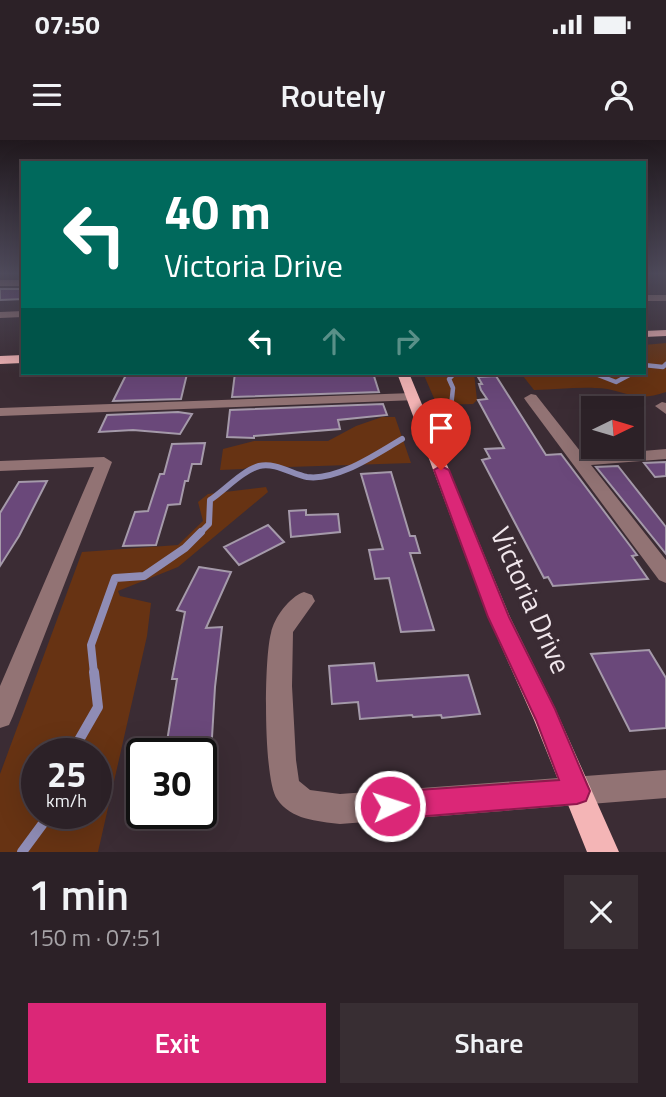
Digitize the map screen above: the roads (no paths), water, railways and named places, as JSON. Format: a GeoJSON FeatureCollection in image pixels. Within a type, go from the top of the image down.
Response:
{"type":"FeatureCollection","features":[{"type":"Feature","properties":{"kind":"main road"},"geometry":{"type":"LineString","coordinates":[[646,334],[666,334]]}},
{"type":"Feature","properties":{"kind":"main road"},"geometry":{"type":"LineString","coordinates":[[0,359],[21,359]]}},
{"type":"Feature","properties":{"kind":"main road","name":"Victoria Drive"},"geometry":{"type":"LineString","coordinates":[[404,375],[499,617],[546,717],[603,852]]}},
{"type":"Feature","properties":{"kind":"street"},"geometry":{"type":"LineString","coordinates":[[0,315],[21,314]]}},
{"type":"Feature","properties":{"kind":"street"},"geometry":{"type":"LineString","coordinates":[[0,412],[412,397]]}},
{"type":"Feature","properties":{"kind":"street"},"geometry":{"type":"LineString","coordinates":[[531,398],[666,575]]}},
{"type":"Feature","properties":{"kind":"street"},"geometry":{"type":"LineString","coordinates":[[579,461],[666,454]]}},
{"type":"Feature","properties":{"kind":"street"},"geometry":{"type":"LineString","coordinates":[[0,466],[104,462],[0,716]]}},
{"type":"Feature","properties":{"kind":"street"},"geometry":{"type":"LineString","coordinates":[[304,601],[288,620],[281,643],[283,774],[287,789],[304,804],[329,810],[666,784]]}},
{"type":"Feature","properties":{"kind":"waterway"},"geometry":{"type":"LineString","coordinates":[[646,365],[663,367],[666,364]]}},
{"type":"Feature","properties":{"kind":"waterway"},"geometry":{"type":"LineString","coordinates":[[451,407],[453,388],[449,379],[453,375]]}},
{"type":"Feature","properties":{"kind":"waterway"},"geometry":{"type":"LineString","coordinates":[[598,375],[616,382],[629,375]]}},
{"type":"Feature","properties":{"kind":"waterway"},"geometry":{"type":"LineString","coordinates":[[457,420],[459,425]]}},
{"type":"Feature","properties":{"kind":"waterway"},"geometry":{"type":"LineString","coordinates":[[454,430],[461,429],[459,423]]}},
{"type":"Feature","properties":{"kind":"waterway"},"geometry":{"type":"LineString","coordinates":[[94,674],[91,645],[115,578],[144,576],[185,548],[209,524],[210,500],[240,476],[265,465],[307,477],[331,475],[356,465],[402,439]]}},
{"type":"Feature","properties":{"kind":"waterway"},"geometry":{"type":"LineString","coordinates":[[80,738],[98,707],[94,672]]}},
{"type":"Feature","properties":{"kind":"waterway"},"geometry":{"type":"LineString","coordinates":[[22,852],[39,829]]}}]}
